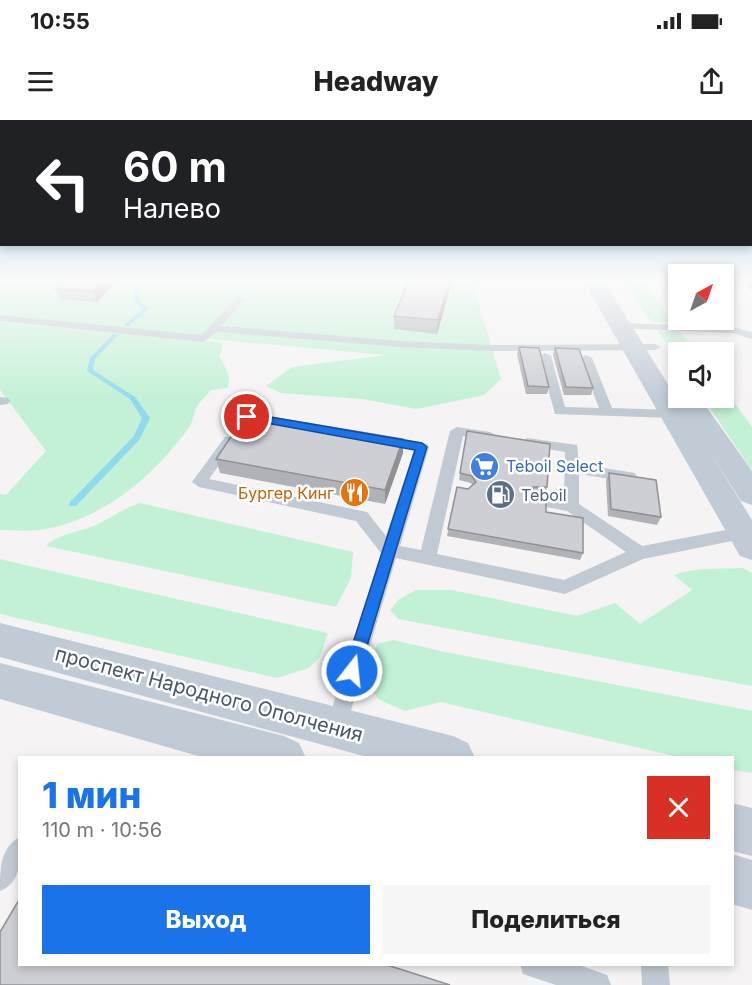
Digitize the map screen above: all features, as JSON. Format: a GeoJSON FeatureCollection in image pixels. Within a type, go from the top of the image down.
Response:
{"type":"FeatureCollection","features":[{"type":"Feature","properties":{"kind":"street"},"geometry":{"type":"LineString","coordinates":[[625,320],[668,369]]}},
{"type":"Feature","properties":{"kind":"street"},"geometry":{"type":"LineString","coordinates":[[631,320],[668,385]]}},
{"type":"Feature","properties":{"kind":"street"},"geometry":{"type":"LineString","coordinates":[[682,408],[749,536]]}},
{"type":"Feature","properties":{"kind":"street"},"geometry":{"type":"LineString","coordinates":[[683,408],[752,494]]}},
{"type":"Feature","properties":{"kind":"street","name":"проспект Народного Ополчения"},"geometry":{"type":"LineString","coordinates":[[0,640],[445,756]]}},
{"type":"Feature","properties":{"kind":"street"},"geometry":{"type":"LineString","coordinates":[[0,681],[215,749],[269,756]]}},
{"type":"Feature","properties":{"kind":"street"},"geometry":{"type":"LineString","coordinates":[[734,828],[752,832]]}},
{"type":"Feature","properties":{"kind":"street"},"geometry":{"type":"LineString","coordinates":[[734,880],[752,885]]}},
{"type":"Feature","properties":{"kind":"lane"},"geometry":{"type":"LineString","coordinates":[[23,320],[204,339],[221,320]]}},
{"type":"Feature","properties":{"kind":"lane"},"geometry":{"type":"LineString","coordinates":[[213,329],[399,344],[492,348],[733,330],[752,336]]}},
{"type":"Feature","properties":{"kind":"lane"},"geometry":{"type":"LineString","coordinates":[[545,356],[560,411],[607,412],[668,407]]}},
{"type":"Feature","properties":{"kind":"lane"},"geometry":{"type":"LineString","coordinates":[[586,358],[607,412]]}},
{"type":"Feature","properties":{"kind":"lane"},"geometry":{"type":"LineString","coordinates":[[240,426],[199,482],[361,516],[388,550],[427,559],[565,587],[640,552],[749,536]]}},
{"type":"Feature","properties":{"kind":"lane"},"geometry":{"type":"LineString","coordinates":[[427,559],[450,486],[457,431],[572,448],[571,506]]}},
{"type":"Feature","properties":{"kind":"lane"},"geometry":{"type":"LineString","coordinates":[[336,727],[388,550],[422,447],[364,437]]}},
{"type":"Feature","properties":{"kind":"lane"},"geometry":{"type":"LineString","coordinates":[[572,468],[643,479]]}},
{"type":"Feature","properties":{"kind":"lane"},"geometry":{"type":"LineString","coordinates":[[535,500],[571,506],[640,552]]}},
{"type":"Feature","properties":{"kind":"lane"},"geometry":{"type":"LineString","coordinates":[[0,879],[18,852]]}},
{"type":"Feature","properties":{"kind":"lane"},"geometry":{"type":"LineString","coordinates":[[539,966],[597,985]]}},
{"type":"Feature","properties":{"kind":"lane"},"geometry":{"type":"LineString","coordinates":[[654,966],[656,985]]}},
{"type":"Feature","properties":{"kind":"green space"},"geometry":{"type":"Polygon","coordinates":[[[4,320],[484,320],[501,379],[484,395],[417,409],[362,399],[281,393],[266,386],[292,367],[386,355],[4,320]]]}},
{"type":"Feature","properties":{"kind":"green space"},"geometry":{"type":"Polygon","coordinates":[[[650,320],[668,320],[652,323],[650,320]]]}},
{"type":"Feature","properties":{"kind":"green space"},"geometry":{"type":"Polygon","coordinates":[[[0,322],[218,342],[223,344],[220,356],[229,384],[227,388],[211,390],[198,405],[190,427],[159,463],[108,505],[68,523],[46,529],[0,530],[0,494],[6,495],[46,451],[0,390],[0,322]]]}},
{"type":"Feature","properties":{"kind":"green space"},"geometry":{"type":"Polygon","coordinates":[[[657,330],[681,333],[689,342],[668,342],[668,346],[657,330]]]}},
{"type":"Feature","properties":{"kind":"green space"},"geometry":{"type":"Polygon","coordinates":[[[734,402],[752,427],[752,470],[710,408],[734,408],[734,402]]]}},
{"type":"Feature","properties":{"kind":"green space"},"geometry":{"type":"Polygon","coordinates":[[[140,503],[353,552],[351,578],[336,607],[46,546],[57,538],[91,527],[140,503]]]}},
{"type":"Feature","properties":{"kind":"green space"},"geometry":{"type":"Polygon","coordinates":[[[0,559],[328,633],[320,657],[309,668],[277,678],[0,614],[0,559]]]}},
{"type":"Feature","properties":{"kind":"green space"},"geometry":{"type":"Polygon","coordinates":[[[743,568],[752,573],[752,686],[398,619],[390,610],[398,600],[416,590],[452,590],[577,616],[615,603],[640,624],[692,590],[674,575],[699,570],[743,568]]]}},
{"type":"Feature","properties":{"kind":"green space"},"geometry":{"type":"Polygon","coordinates":[[[393,640],[752,711],[752,773],[734,770],[734,756],[675,756],[440,702],[405,711],[378,699],[366,680],[377,644],[393,640]]]}},
{"type":"Feature","properties":{"kind":"building"},"geometry":{"type":"Polygon","coordinates":[[[519,347],[539,348],[549,387],[528,386],[519,347]]]}},
{"type":"Feature","properties":{"kind":"building"},"geometry":{"type":"Polygon","coordinates":[[[555,348],[579,349],[593,388],[566,387],[555,348]]]}},
{"type":"Feature","properties":{"kind":"building"},"geometry":{"type":"Polygon","coordinates":[[[247,413],[403,439],[385,490],[216,459],[247,413]]]}},
{"type":"Feature","properties":{"kind":"building","name":"Teboil"},"geometry":{"type":"Polygon","coordinates":[[[467,431],[550,444],[547,487],[532,487],[527,493],[532,499],[546,502],[546,512],[583,518],[583,553],[448,529],[457,487],[468,489],[476,482],[472,476],[460,473],[467,431]]]}},
{"type":"Feature","properties":{"kind":"building"},"geometry":{"type":"Polygon","coordinates":[[[609,473],[656,480],[661,517],[611,509],[609,473]]]}},
{"type":"Feature","properties":{"kind":"building"},"geometry":{"type":"Polygon","coordinates":[[[18,901],[18,966],[390,966],[450,985],[0,985],[0,932],[18,901]]]}},
{"type":"Feature","properties":{"kind":"waterway"},"geometry":{"type":"LineString","coordinates":[[127,325],[133,320]]}},
{"type":"Feature","properties":{"kind":"waterway"},"geometry":{"type":"LineString","coordinates":[[73,504],[137,437],[146,418],[133,398],[90,371],[92,359],[115,335]]}},
{"type":"Feature","properties":{"kind":"place","name":"Teboil Select"},"geometry":{"type":"Point","coordinates":[485,466]}},
{"type":"Feature","properties":{"kind":"place","name":"Бургер Кинг"},"geometry":{"type":"Point","coordinates":[355,493]}},
{"type":"Feature","properties":{"kind":"place","name":"Teboil"},"geometry":{"type":"Point","coordinates":[500,495]}},
{"type":"Feature","properties":{"kind":"route"},"geometry":{"type":"LineString","coordinates":[[247,417],[422,447],[399,514],[352,671]]}}]}
